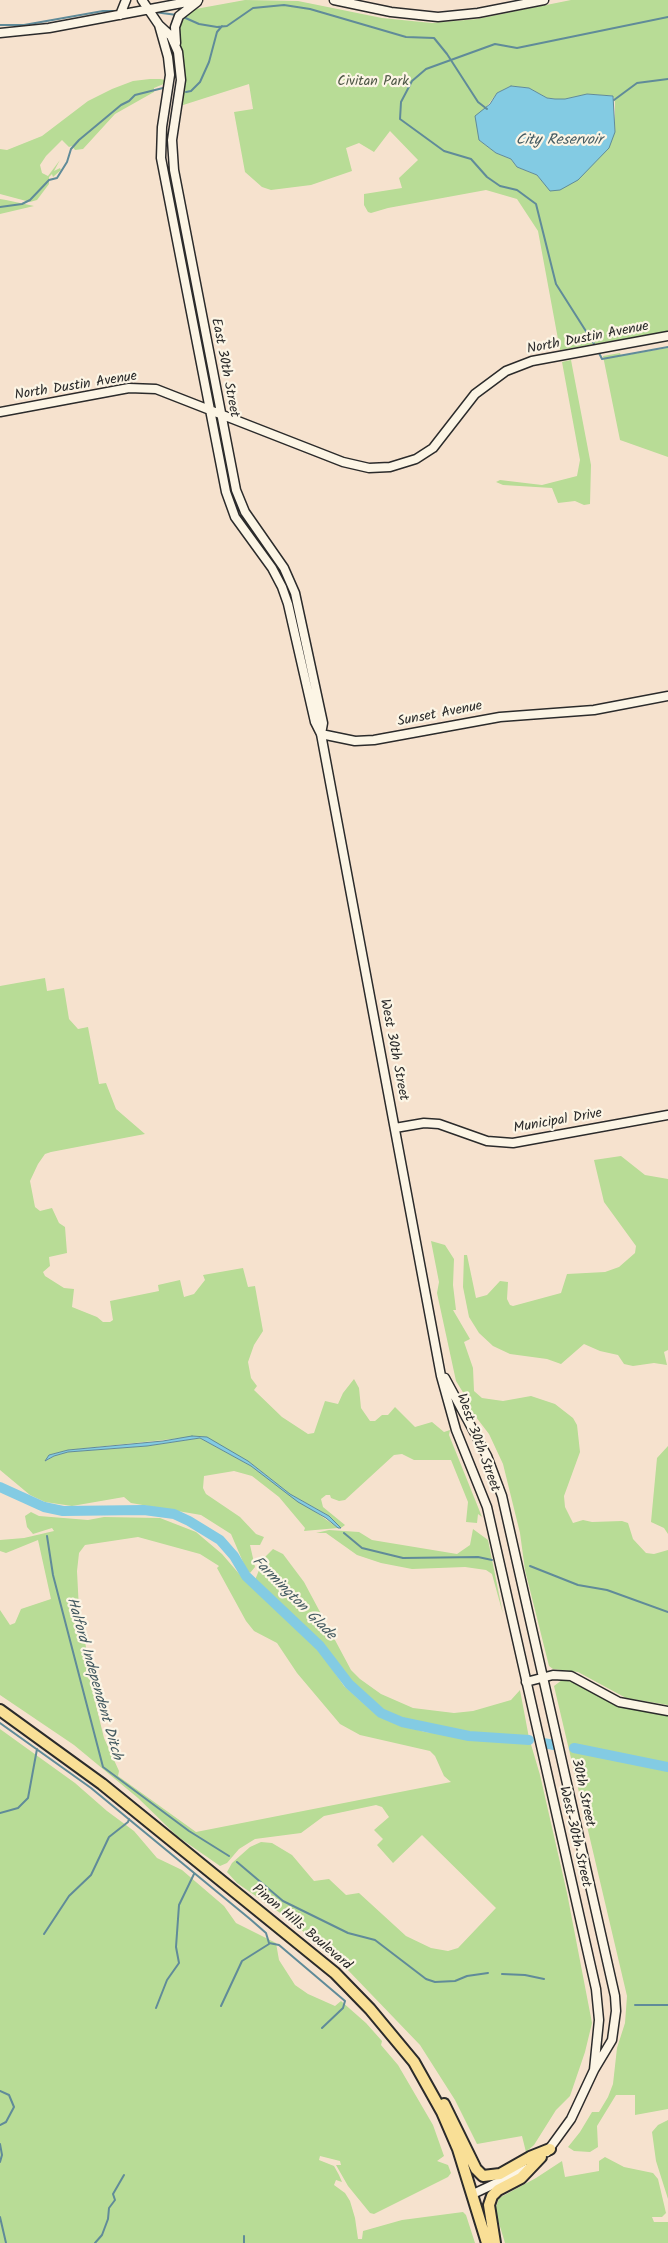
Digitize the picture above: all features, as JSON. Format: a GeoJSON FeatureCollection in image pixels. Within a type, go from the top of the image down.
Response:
{"type":"FeatureCollection","features":[{"type":"Feature","properties":{"kind":"highway","name":"Pinon Hills Boulevard"},"geometry":{"type":"LineString","coordinates":[[0,1710],[102,1784],[335,1973],[394,2036],[420,2070],[455,2142],[474,2194],[488,2243]]}},
{"type":"Feature","properties":{"kind":"highway"},"geometry":{"type":"LineString","coordinates":[[420,2070],[448,2111],[476,2169],[483,2176],[500,2174],[530,2157],[550,2149]]}},
{"type":"Feature","properties":{"kind":"highway"},"geometry":{"type":"LineString","coordinates":[[495,2243],[489,2205],[492,2196],[498,2190],[521,2178],[540,2158]]}},
{"type":"Feature","properties":{"kind":"main road"},"geometry":{"type":"LineString","coordinates":[[120,15],[126,0]]}},
{"type":"Feature","properties":{"kind":"main road","name":"East 30th Street"},"geometry":{"type":"LineString","coordinates":[[142,0],[159,25],[171,36],[178,52],[180,87],[172,140],[172,156],[220,416],[240,502],[253,525],[284,568],[295,593],[324,723],[321,734]]}},
{"type":"Feature","properties":{"kind":"main road"},"geometry":{"type":"LineString","coordinates":[[0,32],[29,31],[200,0]]}},
{"type":"Feature","properties":{"kind":"main road"},"geometry":{"type":"LineString","coordinates":[[178,52],[175,27],[179,16],[200,0]]}},
{"type":"Feature","properties":{"kind":"main road"},"geometry":{"type":"LineString","coordinates":[[334,0],[391,12],[438,17],[478,13],[544,0]]}},
{"type":"Feature","properties":{"kind":"main road"},"geometry":{"type":"LineString","coordinates":[[159,25],[168,57],[170,75],[162,127],[161,158],[209,410],[230,506],[244,531],[272,568],[286,597],[314,722],[321,734]]}},
{"type":"Feature","properties":{"kind":"main road","name":"North Dustin Avenue"},"geometry":{"type":"LineString","coordinates":[[0,412],[138,388],[165,392],[220,416],[343,462],[369,468],[390,467],[411,461],[429,450],[443,436],[475,394],[506,370],[538,360],[668,336]]}},
{"type":"Feature","properties":{"kind":"main road","name":"Sunset Avenue"},"geometry":{"type":"LineString","coordinates":[[321,734],[355,741],[369,741],[500,717],[606,709],[668,696]]}},
{"type":"Feature","properties":{"kind":"main road","name":"West 30th Street"},"geometry":{"type":"LineString","coordinates":[[321,734],[448,1409],[487,1507],[596,1988],[598,2020],[594,2070]]}},
{"type":"Feature","properties":{"kind":"main road","name":"Municipal Drive"},"geometry":{"type":"LineString","coordinates":[[395,1128],[424,1123],[438,1124],[487,1141],[513,1143],[668,1115]]}},
{"type":"Feature","properties":{"kind":"main road","name":"30th Street"},"geometry":{"type":"LineString","coordinates":[[438,1352],[446,1381],[487,1456],[502,1496],[615,1996],[616,2011],[612,2040],[594,2070],[571,2119],[550,2149],[510,2178],[474,2194]]}},
{"type":"Feature","properties":{"kind":"main road"},"geometry":{"type":"LineString","coordinates":[[526,1682],[544,1677],[571,1676],[619,1702],[668,1711]]}},
{"type":"Feature","properties":{"kind":"green space","name":"Civitan Park"},"geometry":{"type":"Polygon","coordinates":[[[245,0],[298,1],[382,18],[432,23],[477,19],[571,0],[668,0],[668,331],[560,350],[538,231],[517,199],[486,190],[388,208],[371,213],[368,212],[364,205],[364,194],[402,188],[399,178],[418,160],[390,131],[374,152],[359,143],[346,148],[352,171],[311,185],[271,190],[262,187],[245,172],[234,112],[253,109],[249,84],[180,106],[183,63],[177,31],[178,22],[190,10],[245,0]],[[511,86],[497,93],[484,110],[478,123],[479,140],[496,153],[511,159],[517,167],[537,175],[543,182],[615,132],[615,102],[613,96],[588,94],[555,99],[547,98],[529,88],[511,86]]]}},
{"type":"Feature","properties":{"kind":"green space"},"geometry":{"type":"Polygon","coordinates":[[[166,80],[166,83],[154,88],[154,92],[115,114],[83,149],[75,150],[62,140],[46,156],[40,165],[42,173],[48,176],[60,160],[54,171],[60,168],[61,170],[53,177],[52,174],[49,177],[49,184],[37,200],[30,202],[0,194],[0,149],[7,150],[42,136],[88,101],[112,89],[133,81],[166,80]]]}},
{"type":"Feature","properties":{"kind":"green space"},"geometry":{"type":"Polygon","coordinates":[[[0,199],[6,200],[34,206],[0,214],[0,199]]]}},
{"type":"Feature","properties":{"kind":"green space"},"geometry":{"type":"Polygon","coordinates":[[[668,348],[668,457],[620,440],[603,356],[620,353],[621,356],[668,348]]]}},
{"type":"Feature","properties":{"kind":"green space"},"geometry":{"type":"Polygon","coordinates":[[[571,360],[591,465],[590,504],[584,505],[575,501],[558,503],[552,488],[503,485],[496,482],[500,480],[542,485],[577,476],[580,460],[562,362],[571,360]]]}},
{"type":"Feature","properties":{"kind":"green space"},"geometry":{"type":"Polygon","coordinates":[[[45,978],[47,991],[64,988],[69,1019],[78,1029],[88,1027],[99,1084],[106,1083],[116,1109],[145,1134],[45,1154],[30,1181],[35,1207],[40,1211],[52,1208],[59,1223],[65,1227],[67,1253],[49,1257],[50,1266],[43,1272],[45,1276],[64,1288],[74,1289],[72,1307],[97,1317],[103,1322],[110,1322],[113,1320],[110,1301],[159,1291],[158,1285],[180,1280],[184,1297],[194,1294],[205,1280],[203,1275],[243,1268],[248,1287],[255,1286],[263,1331],[254,1345],[248,1362],[251,1378],[257,1386],[254,1390],[282,1417],[308,1434],[314,1433],[325,1401],[338,1404],[343,1393],[354,1379],[359,1388],[361,1408],[370,1421],[375,1421],[382,1415],[388,1415],[395,1407],[415,1427],[432,1422],[444,1432],[450,1430],[449,1435],[482,1517],[478,1514],[477,1523],[466,1522],[468,1502],[451,1460],[414,1460],[402,1454],[394,1455],[345,1500],[339,1501],[331,1498],[330,1495],[326,1495],[321,1499],[323,1507],[345,1525],[341,1528],[329,1516],[291,1495],[338,1528],[304,1531],[305,1528],[279,1497],[252,1476],[234,1471],[204,1476],[203,1488],[206,1494],[240,1517],[256,1534],[264,1537],[260,1545],[250,1545],[255,1567],[250,1573],[246,1569],[231,1534],[201,1515],[131,1503],[124,1497],[72,1506],[45,1502],[30,1495],[0,1470],[0,986],[45,978]],[[201,1436],[68,1450],[49,1455],[46,1461],[54,1456],[68,1452],[147,1446],[200,1438],[251,1466],[287,1492],[248,1461],[201,1436]]]}},
{"type":"Feature","properties":{"kind":"green space"},"geometry":{"type":"Polygon","coordinates":[[[621,1156],[645,1175],[668,1179],[668,1350],[664,1352],[667,1365],[654,1363],[633,1366],[624,1364],[618,1355],[600,1351],[584,1344],[561,1364],[547,1359],[510,1354],[493,1346],[479,1333],[469,1317],[463,1287],[464,1255],[467,1255],[476,1298],[487,1295],[500,1281],[508,1282],[507,1299],[510,1305],[513,1306],[561,1293],[567,1274],[605,1272],[619,1267],[635,1253],[636,1246],[604,1202],[594,1160],[621,1156]]]}},
{"type":"Feature","properties":{"kind":"green space"},"geometry":{"type":"Polygon","coordinates":[[[431,1241],[445,1245],[454,1259],[453,1285],[456,1310],[453,1310],[470,1339],[464,1342],[473,1368],[474,1391],[482,1398],[503,1401],[531,1396],[555,1404],[573,1418],[577,1425],[580,1452],[564,1496],[565,1507],[573,1523],[583,1520],[592,1522],[622,1521],[628,1523],[633,1539],[646,1553],[654,1554],[668,1550],[668,1705],[626,1698],[578,1672],[553,1669],[549,1666],[525,1570],[520,1533],[503,1464],[489,1434],[466,1404],[464,1394],[456,1381],[437,1293],[439,1282],[431,1241]]]}},
{"type":"Feature","properties":{"kind":"green space"},"geometry":{"type":"Polygon","coordinates":[[[668,1446],[668,1534],[664,1528],[651,1522],[657,1458],[668,1446]]]}},
{"type":"Feature","properties":{"kind":"green space"},"geometry":{"type":"Polygon","coordinates":[[[31,1512],[39,1516],[88,1520],[104,1517],[160,1518],[196,1532],[222,1554],[247,1583],[312,1640],[344,1686],[373,1712],[397,1724],[425,1732],[475,1738],[530,1741],[540,1775],[567,1893],[592,2023],[585,2052],[570,2096],[556,2110],[534,2145],[526,2152],[522,2136],[477,2144],[455,2100],[420,2045],[345,1967],[286,1917],[237,1883],[227,1872],[232,1863],[250,1847],[261,1842],[272,1843],[292,1855],[314,1881],[329,1879],[346,1895],[359,1893],[406,1936],[431,1948],[448,1951],[458,1948],[496,1908],[422,1835],[393,1863],[377,1845],[383,1839],[374,1830],[389,1817],[382,1807],[376,1805],[324,1816],[301,1833],[255,1839],[239,1849],[227,1863],[220,1866],[177,1836],[138,1798],[74,1745],[0,1695],[0,1610],[10,1625],[15,1623],[21,1609],[51,1599],[38,1540],[6,1553],[0,1551],[0,1540],[24,1538],[54,1531],[52,1528],[33,1534],[27,1527],[25,1516],[31,1512]],[[138,1537],[85,1545],[79,1553],[77,1571],[79,1610],[92,1679],[90,1681],[104,1738],[119,1771],[118,1776],[196,1832],[451,1782],[444,1776],[435,1756],[430,1751],[360,1735],[340,1724],[297,1673],[277,1643],[254,1631],[246,1621],[217,1568],[219,1566],[200,1554],[138,1537]]]}},
{"type":"Feature","properties":{"kind":"green space"},"geometry":{"type":"Polygon","coordinates":[[[473,1529],[488,1540],[503,1614],[492,1574],[486,1570],[465,1567],[412,1569],[381,1563],[357,1555],[326,1533],[316,1533],[329,1530],[359,1532],[372,1540],[457,1554],[470,1545],[473,1529]]]}},
{"type":"Feature","properties":{"kind":"green space"},"geometry":{"type":"Polygon","coordinates":[[[273,1549],[283,1554],[304,1582],[351,1670],[360,1679],[381,1694],[413,1708],[454,1713],[473,1711],[511,1700],[520,1690],[529,1738],[470,1733],[415,1722],[380,1709],[352,1685],[325,1646],[255,1580],[264,1558],[273,1549]]]}},
{"type":"Feature","properties":{"kind":"green space"},"geometry":{"type":"Polygon","coordinates":[[[562,1680],[573,1682],[618,1706],[668,1716],[668,1764],[581,1747],[574,1748],[584,1754],[668,1770],[668,2109],[635,2115],[635,2095],[616,2095],[597,2126],[598,2147],[590,2152],[574,2151],[568,2147],[592,2112],[599,2112],[608,2097],[613,2084],[617,2048],[625,2023],[627,1996],[554,1686],[562,1680]]]}},
{"type":"Feature","properties":{"kind":"green space"},"geometry":{"type":"Polygon","coordinates":[[[0,1729],[75,1783],[107,1811],[134,1831],[157,1858],[182,1870],[224,1906],[236,1923],[276,1943],[279,1960],[295,1985],[308,1994],[335,2006],[341,2001],[366,2023],[382,2041],[381,2045],[398,2065],[433,2125],[444,2156],[437,2161],[448,2165],[451,2173],[448,2177],[374,2214],[370,2213],[348,2186],[336,2165],[341,2165],[340,2161],[320,2156],[319,2160],[334,2166],[339,2175],[342,2182],[336,2180],[334,2185],[345,2193],[350,2201],[358,2239],[362,2239],[363,2231],[402,2220],[463,2212],[466,2215],[475,2243],[0,2243],[0,1729]]]}},
{"type":"Feature","properties":{"kind":"green space"},"geometry":{"type":"Polygon","coordinates":[[[668,2120],[668,2199],[656,2161],[652,2132],[658,2125],[668,2120]]]}},
{"type":"Feature","properties":{"kind":"green space"},"geometry":{"type":"Polygon","coordinates":[[[605,2157],[624,2167],[653,2173],[658,2179],[666,2213],[662,2217],[652,2217],[654,2222],[668,2222],[668,2243],[505,2243],[495,2210],[499,2198],[562,2161],[565,2177],[599,2171],[599,2161],[605,2157]]]}},
{"type":"Feature","properties":{"kind":"water","name":"City Reservoir"},"geometry":{"type":"Polygon","coordinates":[[[511,86],[529,88],[547,98],[555,99],[565,99],[587,94],[613,96],[615,132],[609,148],[578,180],[560,190],[550,191],[537,175],[517,167],[511,159],[496,153],[479,140],[475,116],[490,104],[497,93],[511,86]]]}},
{"type":"Feature","properties":{"kind":"water"},"geometry":{"type":"Polygon","coordinates":[[[192,1436],[207,1437],[248,1461],[290,1494],[329,1516],[341,1528],[338,1528],[326,1518],[298,1502],[251,1466],[200,1438],[147,1446],[68,1452],[45,1461],[49,1455],[68,1450],[163,1441],[192,1436]]]}},
{"type":"Feature","properties":{"kind":"waterway"},"geometry":{"type":"LineString","coordinates":[[181,16],[199,24],[217,27],[227,26],[253,8],[284,5],[310,9],[406,37],[434,38],[447,54],[478,102],[487,109]]}},
{"type":"Feature","properties":{"kind":"waterway"},"geometry":{"type":"LineString","coordinates":[[0,25],[24,25],[103,11],[117,11]]}},
{"type":"Feature","properties":{"kind":"waterway"},"geometry":{"type":"LineString","coordinates":[[154,12],[177,15]]}},
{"type":"Feature","properties":{"kind":"waterway","name":"Halford Independent Ditch"},"geometry":{"type":"LineString","coordinates":[[596,347],[556,284],[536,204],[517,190],[500,186],[487,177],[471,159],[444,151],[400,119],[401,102],[412,81],[426,69],[495,44],[517,48],[668,17]]}},
{"type":"Feature","properties":{"kind":"waterway"},"geometry":{"type":"LineString","coordinates":[[186,92],[191,91],[200,82],[209,62],[217,32],[222,26]]}},
{"type":"Feature","properties":{"kind":"waterway"},"geometry":{"type":"LineString","coordinates":[[614,100],[637,83],[668,79]]}},
{"type":"Feature","properties":{"kind":"waterway"},"geometry":{"type":"LineString","coordinates":[[0,207],[22,204],[30,200],[49,180],[57,178],[67,162],[71,149],[79,140],[135,95],[163,88]]}},
{"type":"Feature","properties":{"kind":"waterway","name":"Halford Independent Ditch"},"geometry":{"type":"LineString","coordinates":[[598,351],[602,359],[668,347]]}},
{"type":"Feature","properties":{"kind":"waterway","name":"Farmington Glade"},"geometry":{"type":"LineString","coordinates":[[0,1487],[44,1507],[63,1511],[144,1510],[174,1514],[189,1521],[220,1540],[234,1556],[246,1576],[320,1646],[349,1684],[381,1713],[402,1722],[469,1736],[529,1740]]}},
{"type":"Feature","properties":{"kind":"waterway","name":"Halford Independent Ditch"},"geometry":{"type":"LineString","coordinates":[[344,1533],[362,1548],[403,1558],[478,1557],[492,1560]]}},
{"type":"Feature","properties":{"kind":"waterway","name":"Halford Independent Ditch"},"geometry":{"type":"LineString","coordinates":[[47,1536],[53,1575],[103,1767],[189,1831],[229,1856]]}},
{"type":"Feature","properties":{"kind":"waterway","name":"Halford Independent Ditch"},"geometry":{"type":"LineString","coordinates":[[530,1566],[578,1585],[607,1590],[668,1612]]}},
{"type":"Feature","properties":{"kind":"waterway"},"geometry":{"type":"LineString","coordinates":[[0,1723],[91,1788],[250,1919],[266,1933],[269,1943],[279,1945],[345,2001],[343,2008],[322,2028]]}},
{"type":"Feature","properties":{"kind":"waterway","name":"Farmington Glade"},"geometry":{"type":"LineString","coordinates":[[543,1743],[554,1745]]}},
{"type":"Feature","properties":{"kind":"waterway","name":"Farmington Glade"},"geometry":{"type":"LineString","coordinates":[[574,1748],[668,1767]]}},
{"type":"Feature","properties":{"kind":"waterway"},"geometry":{"type":"LineString","coordinates":[[0,1813],[18,1808],[28,1798],[37,1749]]}},
{"type":"Feature","properties":{"kind":"waterway"},"geometry":{"type":"LineString","coordinates":[[44,1934],[69,1896],[91,1875],[109,1837],[128,1822],[129,1819]]}},
{"type":"Feature","properties":{"kind":"waterway","name":"Halford Independent Ditch"},"geometry":{"type":"LineString","coordinates":[[237,1862],[283,1901],[348,1933],[375,1940],[426,1979],[435,1982],[455,1981],[467,1976],[488,1973]]}},
{"type":"Feature","properties":{"kind":"waterway"},"geometry":{"type":"LineString","coordinates":[[156,2008],[167,1980],[179,1963],[176,1947],[179,1905],[194,1874]]}},
{"type":"Feature","properties":{"kind":"waterway"},"geometry":{"type":"LineString","coordinates":[[221,2006],[242,1961],[269,1944]]}},
{"type":"Feature","properties":{"kind":"waterway","name":"Halford Independent Ditch"},"geometry":{"type":"LineString","coordinates":[[502,1974],[525,1975],[544,1979]]}},
{"type":"Feature","properties":{"kind":"waterway","name":"Halford Independent Ditch"},"geometry":{"type":"LineString","coordinates":[[635,2005],[668,2005]]}},
{"type":"Feature","properties":{"kind":"waterway"},"geometry":{"type":"LineString","coordinates":[[0,2091],[9,2095],[14,2107],[6,2122],[0,2125]]}},
{"type":"Feature","properties":{"kind":"waterway"},"geometry":{"type":"LineString","coordinates":[[0,2144],[2,2155],[0,2162]]}},
{"type":"Feature","properties":{"kind":"waterway"},"geometry":{"type":"LineString","coordinates":[[95,2243],[102,2235],[108,2219],[109,2208],[115,2200],[113,2194],[124,2175]]}},
{"type":"Feature","properties":{"kind":"waterway"},"geometry":{"type":"LineString","coordinates":[[0,2217],[6,2243]]}},
{"type":"Feature","properties":{"kind":"waterway"},"geometry":{"type":"LineString","coordinates":[[244,2236],[244,2243]]}}]}
